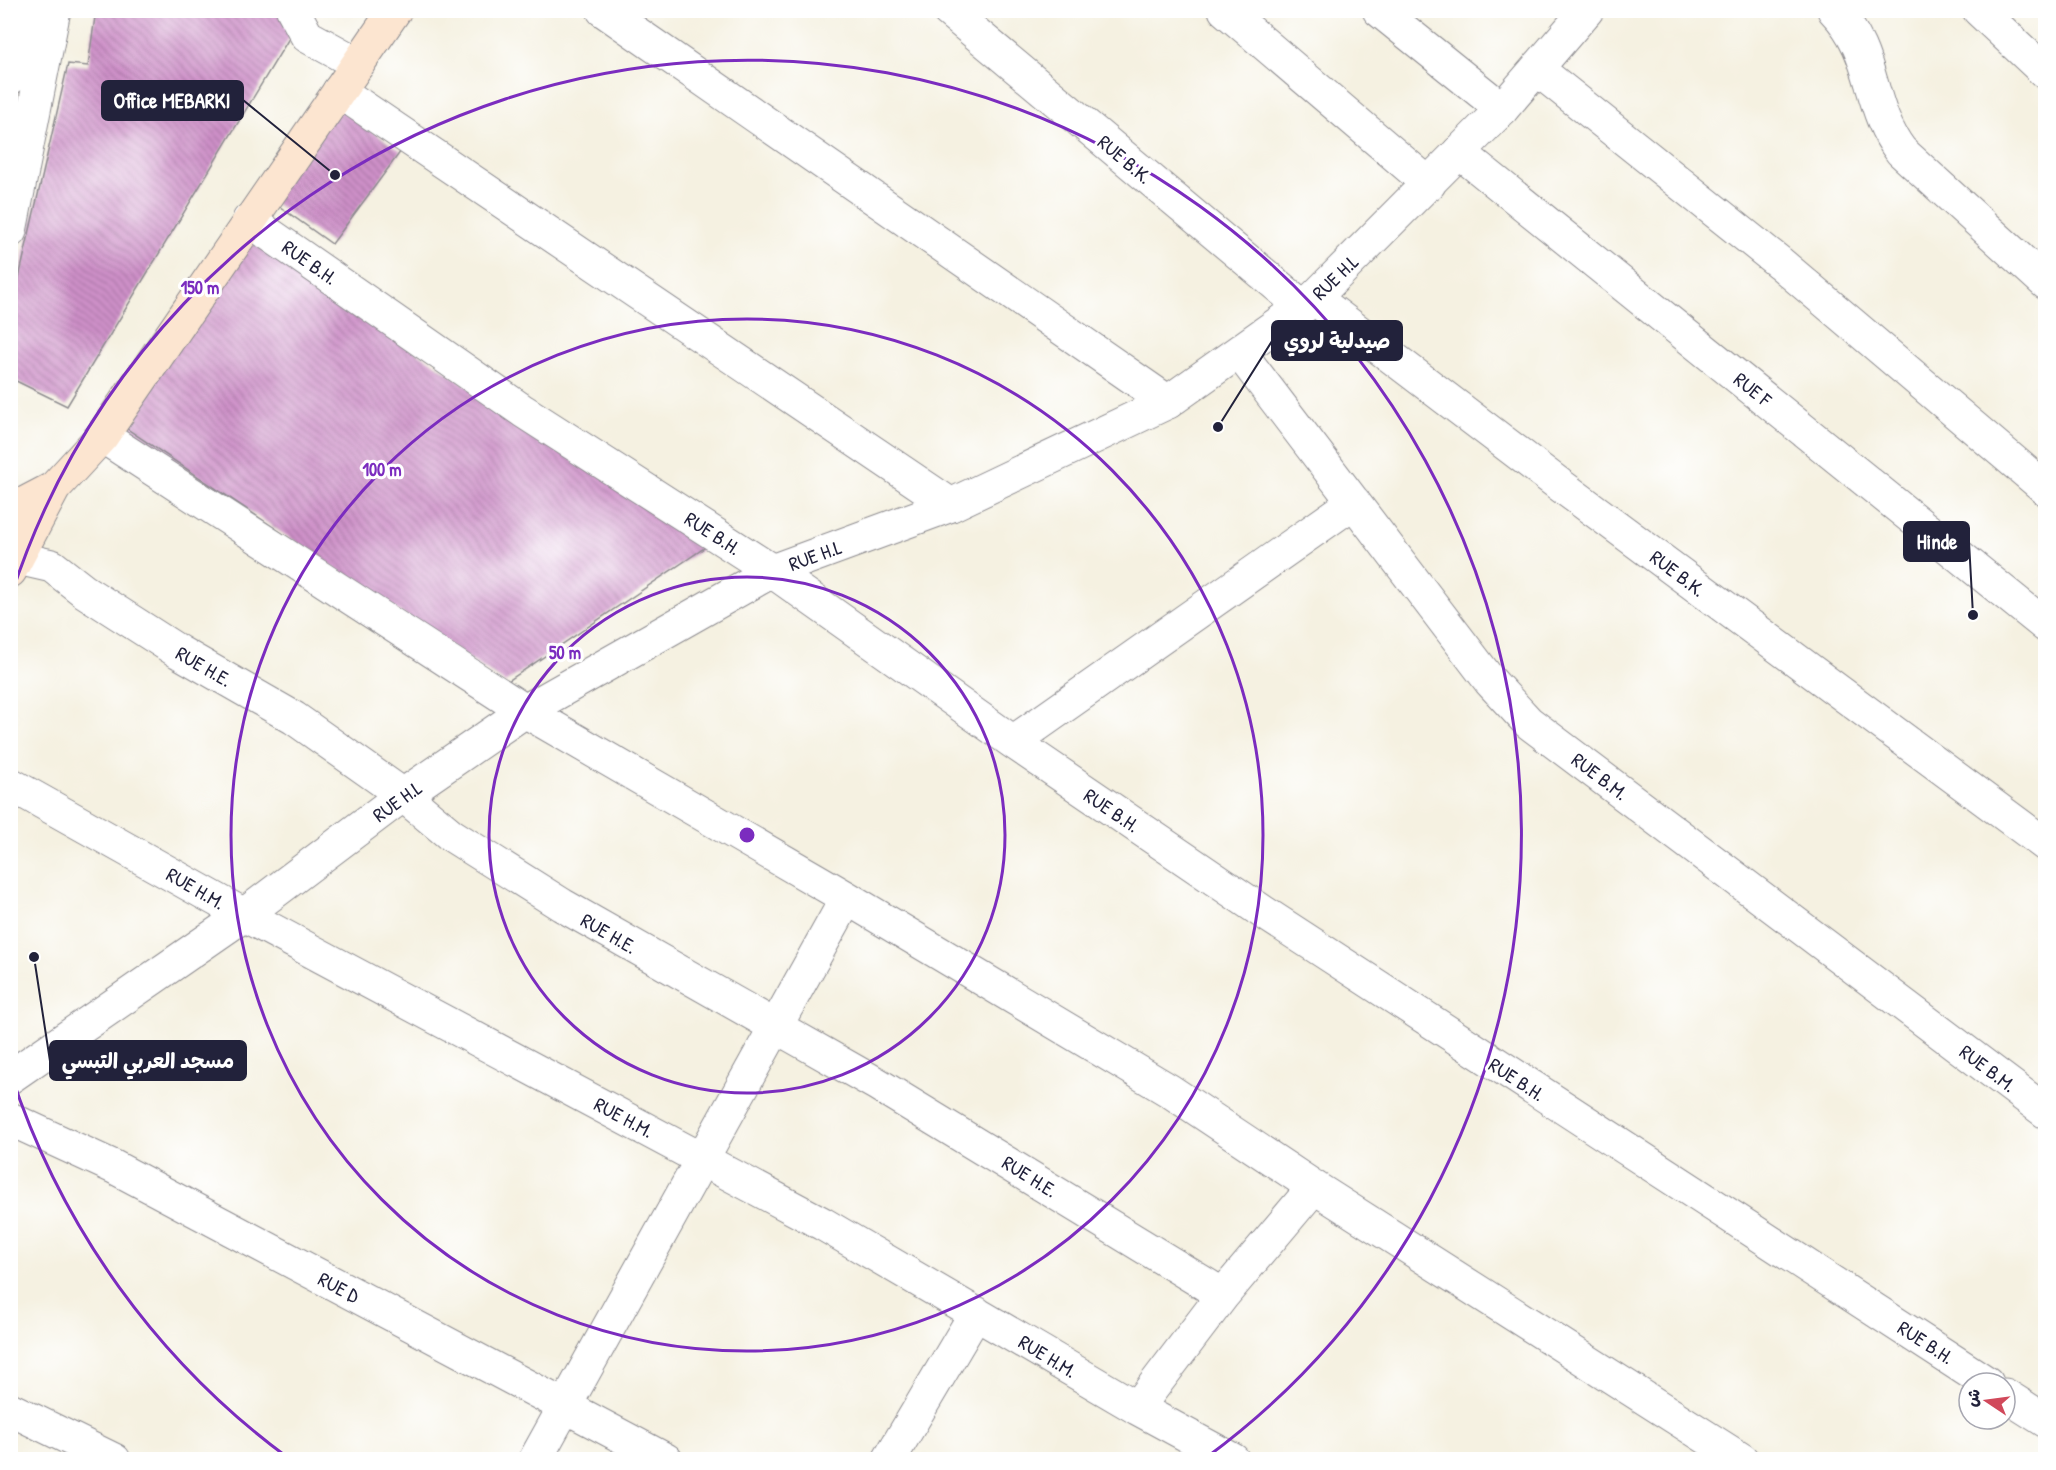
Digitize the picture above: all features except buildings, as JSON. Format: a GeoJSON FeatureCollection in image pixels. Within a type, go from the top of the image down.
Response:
{"type":"FeatureCollection","features":[{"type":"Feature","properties":{"kind":"main road"},"geometry":{"type":"LineString","coordinates":[[15,541],[54,488],[102,436],[395,10]]}},
{"type":"Feature","properties":{"kind":"street"},"geometry":{"type":"LineString","coordinates":[[10,78],[23,10]]}},
{"type":"Feature","properties":{"kind":"street"},"geometry":{"type":"LineString","coordinates":[[10,231],[54,10]]}},
{"type":"Feature","properties":{"kind":"street"},"geometry":{"type":"LineString","coordinates":[[293,10],[307,36],[358,64]]}},
{"type":"Feature","properties":{"kind":"street"},"geometry":{"type":"LineString","coordinates":[[603,10],[1168,402]]}},
{"type":"Feature","properties":{"kind":"street","name":"RUE B.K."},"geometry":{"type":"LineString","coordinates":[[948,10],[1308,302],[1560,485],[2046,845]]}},
{"type":"Feature","properties":{"kind":"street"},"geometry":{"type":"LineString","coordinates":[[1225,10],[1429,184]]}},
{"type":"Feature","properties":{"kind":"street"},"geometry":{"type":"LineString","coordinates":[[1379,10],[1502,109]]}},
{"type":"Feature","properties":{"kind":"street","name":"RUE H.L"},"geometry":{"type":"LineString","coordinates":[[10,1077],[244,915],[403,795],[525,711],[772,571],[951,504],[1168,402],[1240,353],[1308,302],[1502,109],[1587,10]]}},
{"type":"Feature","properties":{"kind":"street"},"geometry":{"type":"LineString","coordinates":[[1834,10],[1848,26],[1865,56],[1883,124],[1901,151],[2046,283]]}},
{"type":"Feature","properties":{"kind":"street"},"geometry":{"type":"LineString","coordinates":[[1979,10],[2046,72]]}},
{"type":"Feature","properties":{"kind":"street"},"geometry":{"type":"LineString","coordinates":[[1537,69],[1780,263],[2046,489]]}},
{"type":"Feature","properties":{"kind":"street"},"geometry":{"type":"LineString","coordinates":[[339,91],[951,504]]}},
{"type":"Feature","properties":{"kind":"street","name":"RUE F"},"geometry":{"type":"LineString","coordinates":[[1460,152],[2046,626]]}},
{"type":"Feature","properties":{"kind":"street","name":"RUE B.H."},"geometry":{"type":"LineString","coordinates":[[249,220],[523,411],[772,571],[1013,742],[1282,926],[1968,1371]]}},
{"type":"Feature","properties":{"kind":"street","name":"RUE B.M."},"geometry":{"type":"LineString","coordinates":[[1240,353],[1490,681],[1528,722],[2046,1112]]}},
{"type":"Feature","properties":{"kind":"street"},"geometry":{"type":"LineString","coordinates":[[102,436],[525,711],[847,898],[1170,1091],[1314,1187],[1742,1460]]}},
{"type":"Feature","properties":{"kind":"street"},"geometry":{"type":"LineString","coordinates":[[1013,742],[1354,502]]}},
{"type":"Feature","properties":{"kind":"street","name":"RUE H.E."},"geometry":{"type":"LineString","coordinates":[[15,541],[84,591],[179,652],[294,718],[403,795],[451,835],[509,873],[642,952],[992,1151],[1223,1295]]}},
{"type":"Feature","properties":{"kind":"street","name":"RUE H.M."},"geometry":{"type":"LineString","coordinates":[[10,784],[244,915],[703,1159],[1230,1459]]}},
{"type":"Feature","properties":{"kind":"street"},"geometry":{"type":"LineString","coordinates":[[535,1460],[847,898]]}},
{"type":"Feature","properties":{"kind":"street","name":"RUE D"},"geometry":{"type":"LineString","coordinates":[[10,1119],[114,1167],[666,1460]]}},
{"type":"Feature","properties":{"kind":"street"},"geometry":{"type":"LineString","coordinates":[[1137,1408],[1223,1295],[1314,1187]]}},
{"type":"Feature","properties":{"kind":"street"},"geometry":{"type":"LineString","coordinates":[[888,1460],[976,1313]]}},
{"type":"Feature","properties":{"kind":"street"},"geometry":{"type":"LineString","coordinates":[[2017,1403],[2046,1421]]}},
{"type":"Feature","properties":{"kind":"street"},"geometry":{"type":"LineString","coordinates":[[10,1409],[114,1460]]}},
{"type":"Feature","properties":{"kind":"place","name":"Office MEBARKI"},"geometry":{"type":"Point","coordinates":[335,175]}},
{"type":"Feature","properties":{"kind":"place","name":"صيدلية لروي"},"geometry":{"type":"Point","coordinates":[1218,427]}},
{"type":"Feature","properties":{"kind":"place","name":"Hinde"},"geometry":{"type":"Point","coordinates":[1973,615]}},
{"type":"Feature","properties":{"kind":"place","name":"مسجد العربي التبسي"},"geometry":{"type":"Point","coordinates":[34,957]}}]}
